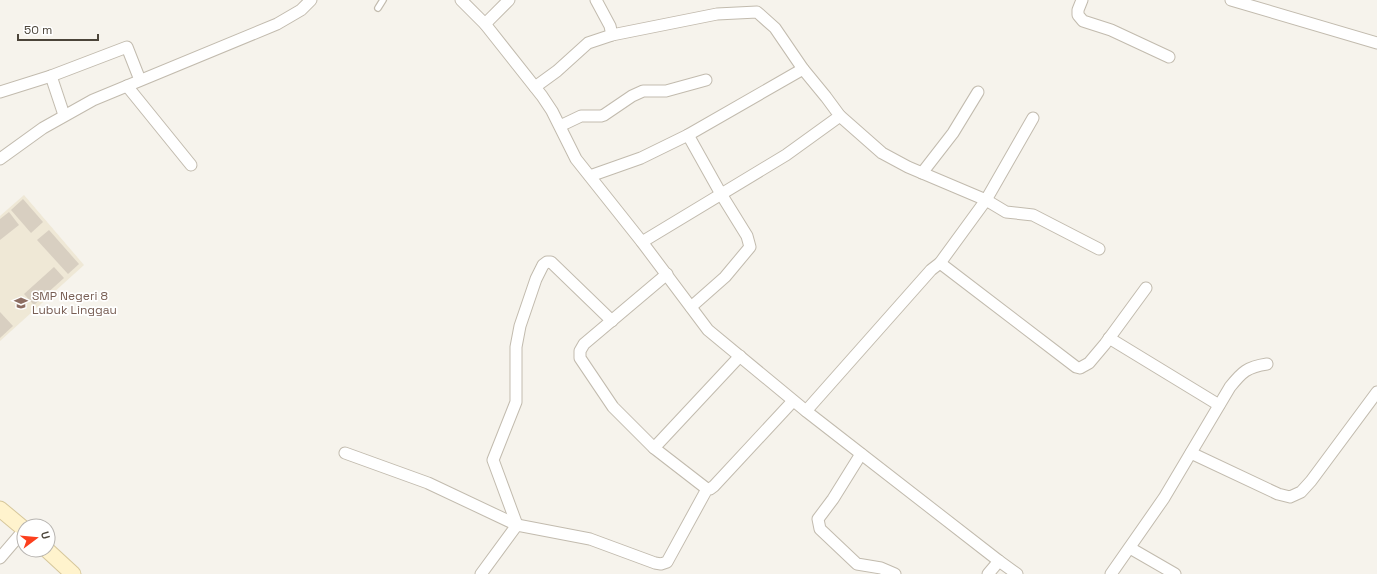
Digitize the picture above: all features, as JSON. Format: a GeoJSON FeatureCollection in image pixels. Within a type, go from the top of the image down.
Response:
{"type":"FeatureCollection","features":[{"type":"Feature","properties":{"kind":"street"},"geometry":{"type":"LineString","coordinates":[[0,159],[64,115],[140,80],[277,24],[301,10],[311,0]]}},
{"type":"Feature","properties":{"kind":"street"},"geometry":{"type":"LineString","coordinates":[[461,0],[485,24],[535,87],[552,111],[576,159],[667,274],[708,330],[793,401],[1017,574]]}},
{"type":"Feature","properties":{"kind":"street"},"geometry":{"type":"LineString","coordinates":[[485,24],[509,0]]}},
{"type":"Feature","properties":{"kind":"street"},"geometry":{"type":"LineString","coordinates":[[596,0],[610,26],[612,35]]}},
{"type":"Feature","properties":{"kind":"street"},"geometry":{"type":"LineString","coordinates":[[1082,0],[1078,10],[1078,15],[1083,21],[1111,30],[1169,57]]}},
{"type":"Feature","properties":{"kind":"street"},"geometry":{"type":"LineString","coordinates":[[1231,0],[1377,43]]}},
{"type":"Feature","properties":{"kind":"street"},"geometry":{"type":"LineString","coordinates":[[535,87],[557,71],[588,43],[612,35],[717,14],[757,12],[775,28],[803,69],[840,116],[882,153],[908,167],[986,200],[1006,212],[1033,215],[1099,249]]}},
{"type":"Feature","properties":{"kind":"street"},"geometry":{"type":"LineString","coordinates":[[0,92],[51,76],[127,47],[140,80]]}},
{"type":"Feature","properties":{"kind":"street"},"geometry":{"type":"LineString","coordinates":[[590,176],[640,158],[688,135],[803,69]]}},
{"type":"Feature","properties":{"kind":"street"},"geometry":{"type":"LineString","coordinates":[[51,76],[64,115]]}},
{"type":"Feature","properties":{"kind":"street"},"geometry":{"type":"LineString","coordinates":[[560,126],[581,116],[601,116],[632,96],[643,91],[666,91],[706,80]]}},
{"type":"Feature","properties":{"kind":"street"},"geometry":{"type":"LineString","coordinates":[[127,86],[191,164]]}},
{"type":"Feature","properties":{"kind":"street"},"geometry":{"type":"LineString","coordinates":[[922,173],[953,133],[978,92]]}},
{"type":"Feature","properties":{"kind":"street"},"geometry":{"type":"LineString","coordinates":[[642,242],[786,155],[840,116]]}},
{"type":"Feature","properties":{"kind":"street"},"geometry":{"type":"LineString","coordinates":[[806,411],[940,262],[986,200],[1033,118]]}},
{"type":"Feature","properties":{"kind":"street"},"geometry":{"type":"LineString","coordinates":[[688,135],[721,194],[747,236],[750,247],[725,277],[691,307]]}},
{"type":"Feature","properties":{"kind":"street"},"geometry":{"type":"LineString","coordinates":[[517,525],[493,460],[516,402],[516,348],[520,326],[536,279],[543,265],[547,262],[551,262],[612,321]]}},
{"type":"Feature","properties":{"kind":"street"},"geometry":{"type":"LineString","coordinates":[[940,262],[1076,367],[1080,368],[1089,362],[1109,338],[1146,288]]}},
{"type":"Feature","properties":{"kind":"street"},"geometry":{"type":"LineString","coordinates":[[667,274],[584,344],[580,351],[580,358],[613,407],[654,448],[707,489]]}},
{"type":"Feature","properties":{"kind":"street"},"geometry":{"type":"LineString","coordinates":[[1109,338],[1219,405]]}},
{"type":"Feature","properties":{"kind":"street"},"geometry":{"type":"LineString","coordinates":[[654,448],[740,356]]}},
{"type":"Feature","properties":{"kind":"street"},"geometry":{"type":"LineString","coordinates":[[1111,574],[1164,498],[1219,405],[1240,375],[1250,368],[1267,364]]}},
{"type":"Feature","properties":{"kind":"street"},"geometry":{"type":"LineString","coordinates":[[1191,453],[1278,494],[1290,498],[1301,492],[1311,481],[1377,392]]}},
{"type":"Feature","properties":{"kind":"street"},"geometry":{"type":"LineString","coordinates":[[345,453],[428,483],[517,525],[590,539],[661,564],[667,562],[707,489],[714,486],[793,401]]}},
{"type":"Feature","properties":{"kind":"street"},"geometry":{"type":"LineString","coordinates":[[861,454],[833,499],[818,519],[820,529],[857,564],[881,568],[895,574]]}},
{"type":"Feature","properties":{"kind":"street"},"geometry":{"type":"LineString","coordinates":[[0,509],[16,522]]}},
{"type":"Feature","properties":{"kind":"street"},"geometry":{"type":"LineString","coordinates":[[481,574],[517,525]]}},
{"type":"Feature","properties":{"kind":"street"},"geometry":{"type":"LineString","coordinates":[[0,558],[16,539]]}},
{"type":"Feature","properties":{"kind":"street"},"geometry":{"type":"LineString","coordinates":[[1130,548],[1175,574]]}},
{"type":"Feature","properties":{"kind":"street"},"geometry":{"type":"LineString","coordinates":[[55,558],[72,574]]}},
{"type":"Feature","properties":{"kind":"street"},"geometry":{"type":"LineString","coordinates":[[988,574],[999,561]]}},
{"type":"Feature","properties":{"kind":"lane"},"geometry":{"type":"LineString","coordinates":[[378,8],[383,0]]}},
{"type":"Feature","properties":{"kind":"shaded area","name":"SMP Negeri 8 Lubuk Linggau"},"geometry":{"type":"Polygon","coordinates":[[[24,195],[84,265],[0,341],[0,216],[24,195]]]}},
{"type":"Feature","properties":{"kind":"building"},"geometry":{"type":"Polygon","coordinates":[[[23,199],[43,222],[31,233],[11,210],[23,199]]]}},
{"type":"Feature","properties":{"kind":"building"},"geometry":{"type":"Polygon","coordinates":[[[9,212],[19,225],[0,240],[0,219],[9,212]]]}},
{"type":"Feature","properties":{"kind":"building"},"geometry":{"type":"Polygon","coordinates":[[[49,230],[79,264],[68,274],[37,240],[49,230]]]}},
{"type":"Feature","properties":{"kind":"building"},"geometry":{"type":"Polygon","coordinates":[[[54,267],[64,278],[34,305],[24,294],[54,267]]]}},
{"type":"Feature","properties":{"kind":"building"},"geometry":{"type":"Polygon","coordinates":[[[0,312],[13,326],[0,338],[0,312]]]}},
{"type":"Feature","properties":{"kind":"place","name":"SMP Negeri 8 Lubuk Linggau"},"geometry":{"type":"Point","coordinates":[21,303]}}]}
